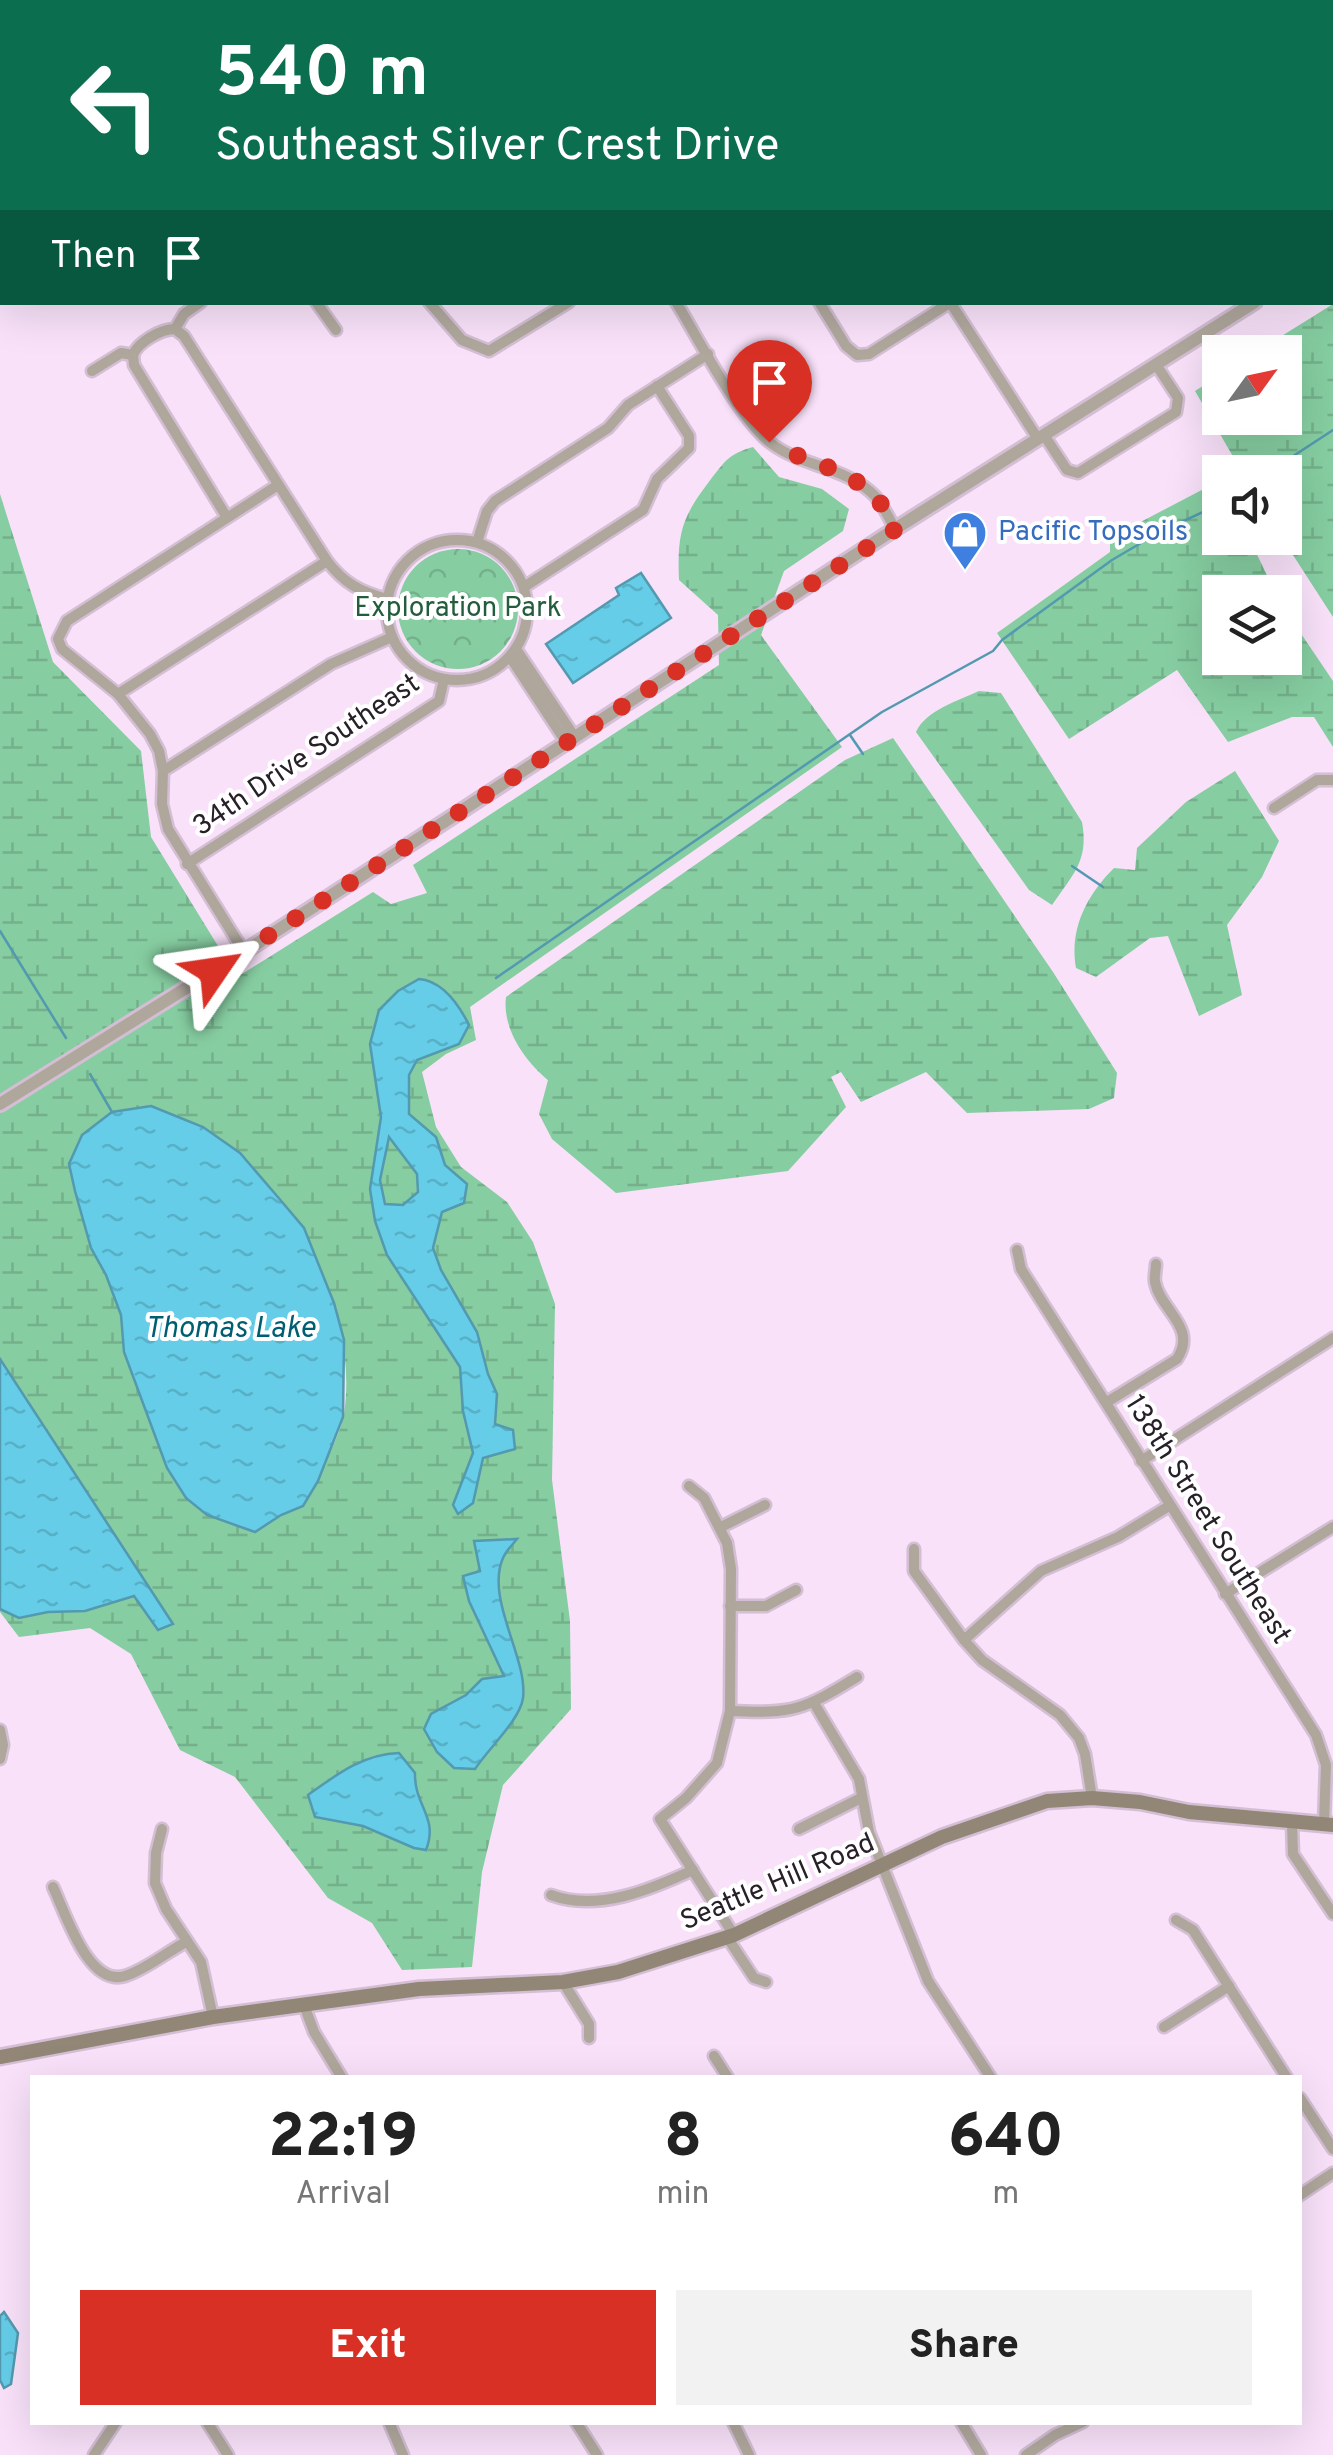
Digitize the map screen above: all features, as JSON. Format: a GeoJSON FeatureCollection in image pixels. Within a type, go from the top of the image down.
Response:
{"type":"FeatureCollection","features":[{"type":"Feature","properties":{"kind":"main road","name":"Seattle Hill Road"},"geometry":{"type":"LineString","coordinates":[[0,2057],[213,2016],[419,1989],[563,1982],[618,1972],[731,1936],[942,1837],[1047,1801],[1092,1798],[1292,1824],[1329,1825]]}},
{"type":"Feature","properties":{"kind":"street"},"geometry":{"type":"LineString","coordinates":[[176,328],[184,314],[198,305]]}},
{"type":"Feature","properties":{"kind":"street"},"geometry":{"type":"LineString","coordinates":[[318,305],[336,330]]}},
{"type":"Feature","properties":{"kind":"street"},"geometry":{"type":"LineString","coordinates":[[432,305],[462,340],[489,352],[564,305]]}},
{"type":"Feature","properties":{"kind":"street"},"geometry":{"type":"LineString","coordinates":[[678,305],[752,425],[790,455],[860,484],[876,497],[896,529]]}},
{"type":"Feature","properties":{"kind":"street"},"geometry":{"type":"LineString","coordinates":[[821,305],[846,346],[857,356],[869,354],[947,305]]}},
{"type":"Feature","properties":{"kind":"street"},"geometry":{"type":"LineString","coordinates":[[951,305],[1067,470],[1078,473],[1176,412],[1178,398],[1157,366]]}},
{"type":"Feature","properties":{"kind":"street"},"geometry":{"type":"LineString","coordinates":[[0,1104],[244,952],[896,529],[1251,305]]}},
{"type":"Feature","properties":{"kind":"street"},"geometry":{"type":"LineString","coordinates":[[176,328],[136,347],[132,355],[134,365],[226,516]]}},
{"type":"Feature","properties":{"kind":"street"},"geometry":{"type":"LineString","coordinates":[[176,328],[340,578],[361,592],[387,599]]}},
{"type":"Feature","properties":{"kind":"street"},"geometry":{"type":"LineString","coordinates":[[92,372],[121,353],[132,355]]}},
{"type":"Feature","properties":{"kind":"street"},"geometry":{"type":"LineString","coordinates":[[477,542],[487,511],[495,501],[608,428],[628,405],[708,354]]}},
{"type":"Feature","properties":{"kind":"street"},"geometry":{"type":"LineString","coordinates":[[524,588],[643,510],[657,480],[688,448],[689,436],[657,386]]}},
{"type":"Feature","properties":{"kind":"street"},"geometry":{"type":"LineString","coordinates":[[244,952],[168,829],[162,804],[163,771],[150,734],[118,694],[62,649],[58,639],[67,621],[278,485]]}},
{"type":"Feature","properties":{"kind":"street"},"geometry":{"type":"LineString","coordinates":[[438,542],[477,542],[497,552],[514,568],[524,588],[527,619],[513,653],[491,672],[475,678],[444,680],[418,669],[392,637],[387,599],[393,580],[419,550],[438,542]]}},
{"type":"Feature","properties":{"kind":"street"},"geometry":{"type":"LineString","coordinates":[[118,694],[327,561]]}},
{"type":"Feature","properties":{"kind":"street"},"geometry":{"type":"LineString","coordinates":[[163,771],[331,664],[392,637]]}},
{"type":"Feature","properties":{"kind":"street"},"geometry":{"type":"LineString","coordinates":[[513,653],[570,739]]}},
{"type":"Feature","properties":{"kind":"street","name":"34th Drive Southeast"},"geometry":{"type":"LineString","coordinates":[[187,864],[439,701],[444,680]]}},
{"type":"Feature","properties":{"kind":"street"},"geometry":{"type":"LineString","coordinates":[[1274,808],[1317,780],[1333,780]]}},
{"type":"Feature","properties":{"kind":"street","name":"138th Street Southeast"},"geometry":{"type":"LineString","coordinates":[[1017,1250],[1022,1269],[1328,1754],[1329,1825]]}},
{"type":"Feature","properties":{"kind":"street"},"geometry":{"type":"LineString","coordinates":[[1107,1402],[1182,1352],[1184,1332],[1155,1284],[1156,1264]]}},
{"type":"Feature","properties":{"kind":"street"},"geometry":{"type":"LineString","coordinates":[[1141,1460],[1333,1338]]}},
{"type":"Feature","properties":{"kind":"street"},"geometry":{"type":"LineString","coordinates":[[689,1486],[704,1498],[721,1527],[731,1569],[730,1711],[716,1763],[686,1798],[660,1819],[754,1978],[766,1982]]}},
{"type":"Feature","properties":{"kind":"street"},"geometry":{"type":"LineString","coordinates":[[721,1527],[765,1505]]}},
{"type":"Feature","properties":{"kind":"street"},"geometry":{"type":"LineString","coordinates":[[964,1640],[1041,1571],[1118,1538],[1169,1506]]}},
{"type":"Feature","properties":{"kind":"street"},"geometry":{"type":"LineString","coordinates":[[1225,1594],[1333,1527]]}},
{"type":"Feature","properties":{"kind":"street"},"geometry":{"type":"LineString","coordinates":[[914,1549],[914,1571],[964,1640],[982,1660],[1060,1715],[1079,1738],[1086,1754],[1092,1798]]}},
{"type":"Feature","properties":{"kind":"street"},"geometry":{"type":"LineString","coordinates":[[730,1606],[766,1606],[796,1590]]}},
{"type":"Feature","properties":{"kind":"street"},"geometry":{"type":"LineString","coordinates":[[730,1711],[788,1712],[814,1703],[857,1677]]}},
{"type":"Feature","properties":{"kind":"street"},"geometry":{"type":"LineString","coordinates":[[814,1703],[852,1762],[869,1832],[928,1981],[988,2075]]}},
{"type":"Feature","properties":{"kind":"street"},"geometry":{"type":"LineString","coordinates":[[0,1730],[0,1759]]}},
{"type":"Feature","properties":{"kind":"street"},"geometry":{"type":"LineString","coordinates":[[799,1829],[861,1798]]}},
{"type":"Feature","properties":{"kind":"street"},"geometry":{"type":"LineString","coordinates":[[1292,1824],[1293,1854],[1333,1914]]}},
{"type":"Feature","properties":{"kind":"street"},"geometry":{"type":"LineString","coordinates":[[162,1829],[155,1883],[201,1962],[213,2016]]}},
{"type":"Feature","properties":{"kind":"street"},"geometry":{"type":"LineString","coordinates":[[551,1895],[573,1903],[618,1897],[658,1886],[692,1870]]}},
{"type":"Feature","properties":{"kind":"street"},"geometry":{"type":"LineString","coordinates":[[53,1887],[90,1964],[106,1977],[125,1976],[186,1942]]}},
{"type":"Feature","properties":{"kind":"street"},"geometry":{"type":"LineString","coordinates":[[1176,1920],[1193,1930],[1286,2075]]}},
{"type":"Feature","properties":{"kind":"street"},"geometry":{"type":"LineString","coordinates":[[563,1982],[590,2024],[590,2038]]}},
{"type":"Feature","properties":{"kind":"street"},"geometry":{"type":"LineString","coordinates":[[1164,2028],[1229,1986]]}},
{"type":"Feature","properties":{"kind":"street"},"geometry":{"type":"LineString","coordinates":[[304,2005],[314,2032],[340,2075]]}},
{"type":"Feature","properties":{"kind":"street"},"geometry":{"type":"LineString","coordinates":[[714,2056],[726,2075]]}},
{"type":"Feature","properties":{"kind":"street"},"geometry":{"type":"LineString","coordinates":[[1302,2101],[1333,2150]]}},
{"type":"Feature","properties":{"kind":"street"},"geometry":{"type":"LineString","coordinates":[[1302,2194],[1333,2173]]}},
{"type":"Feature","properties":{"kind":"street"},"geometry":{"type":"LineString","coordinates":[[94,2455],[114,2425]]}},
{"type":"Feature","properties":{"kind":"street"},"geometry":{"type":"LineString","coordinates":[[209,2425],[228,2455]]}},
{"type":"Feature","properties":{"kind":"street"},"geometry":{"type":"LineString","coordinates":[[390,2425],[403,2455]]}},
{"type":"Feature","properties":{"kind":"street"},"geometry":{"type":"LineString","coordinates":[[578,2425],[597,2455]]}},
{"type":"Feature","properties":{"kind":"street"},"geometry":{"type":"LineString","coordinates":[[734,2425],[749,2455]]}},
{"type":"Feature","properties":{"kind":"street"},"geometry":{"type":"LineString","coordinates":[[962,2425],[982,2455]]}},
{"type":"Feature","properties":{"kind":"street"},"geometry":{"type":"LineString","coordinates":[[1026,2455],[1077,2425]]}},
{"type":"Feature","properties":{"kind":"green space"},"geometry":{"type":"Polygon","coordinates":[[[1333,305],[1333,617],[1293,555],[1302,555],[1302,455],[1232,455],[1221,435],[1302,435],[1302,335],[1283,335],[1333,305]]]}},
{"type":"Feature","properties":{"kind":"green space"},"geometry":{"type":"Polygon","coordinates":[[[753,447],[779,477],[822,489],[849,509],[843,531],[784,571],[761,635],[842,747],[470,1007],[476,1040],[446,1054],[422,1072],[436,1127],[461,1167],[507,1202],[533,1242],[555,1304],[552,1480],[570,1621],[571,1709],[503,1785],[482,1872],[472,1967],[402,1970],[372,1923],[328,1898],[235,1777],[180,1750],[131,1654],[90,1628],[19,1637],[0,1612],[19,1618],[85,1611],[134,1595],[158,1630],[172,1623],[0,1359],[0,494],[53,662],[141,751],[151,837],[237,977],[373,892],[391,904],[427,893],[413,865],[719,665],[718,615],[679,580],[679,549],[683,526],[701,492],[733,455],[753,447]],[[304,1228],[91,1248],[121,1316],[124,1352],[167,1468],[207,1515],[255,1532],[303,1506],[344,1414],[343,1342],[331,1296],[304,1228]]]}},
{"type":"Feature","properties":{"kind":"green space"},"geometry":{"type":"Polygon","coordinates":[[[1202,490],[1202,555],[1257,555],[1267,575],[1202,575],[1202,675],[1302,675],[1302,635],[1333,681],[1333,747],[1314,717],[1292,717],[1228,742],[1177,670],[1069,739],[997,633],[1110,552],[1110,538],[1202,490]]]}},
{"type":"Feature","properties":{"kind":"green space","name":"Exploration Park"},"geometry":{"type":"Polygon","coordinates":[[[458,549],[481,553],[501,566],[514,586],[518,609],[514,632],[501,652],[481,665],[458,669],[435,665],[415,652],[402,632],[398,609],[402,586],[415,566],[435,553],[458,549]]]}},
{"type":"Feature","properties":{"kind":"green space"},"geometry":{"type":"Polygon","coordinates":[[[979,691],[1001,693],[1082,822],[1081,857],[1052,905],[1029,890],[916,732],[935,712],[979,691]]]}},
{"type":"Feature","properties":{"kind":"green space"},"geometry":{"type":"Polygon","coordinates":[[[893,738],[1117,1073],[1114,1098],[1089,1109],[967,1113],[926,1072],[861,1102],[841,1072],[831,1077],[846,1107],[788,1171],[616,1193],[552,1139],[539,1114],[548,1080],[516,1043],[506,997],[845,760],[893,738]]]}},
{"type":"Feature","properties":{"kind":"green space"},"geometry":{"type":"Polygon","coordinates":[[[1235,771],[1279,841],[1262,877],[1227,925],[1242,995],[1199,1016],[1168,936],[1150,938],[1096,977],[1076,968],[1078,926],[1088,901],[1104,878],[1114,868],[1135,870],[1137,848],[1186,802],[1235,771]]]}},
{"type":"Feature","properties":{"kind":"water"},"geometry":{"type":"Polygon","coordinates":[[[641,573],[671,618],[573,683],[546,644],[619,595],[616,588],[641,573]]]}},
{"type":"Feature","properties":{"kind":"water"},"geometry":{"type":"Polygon","coordinates":[[[419,979],[436,984],[455,1002],[469,1025],[459,1044],[417,1060],[409,1075],[409,1114],[436,1137],[445,1165],[467,1184],[464,1203],[442,1212],[433,1248],[441,1270],[477,1332],[497,1394],[495,1424],[513,1430],[515,1449],[483,1458],[473,1503],[458,1514],[453,1505],[473,1453],[463,1411],[460,1367],[387,1255],[375,1221],[370,1189],[381,1117],[370,1044],[379,1010],[398,991],[419,979]],[[389,1137],[380,1180],[385,1204],[403,1205],[418,1192],[417,1174],[389,1137]]]}},
{"type":"Feature","properties":{"kind":"water","name":"Thomas Lake"},"geometry":{"type":"Polygon","coordinates":[[[151,1106],[203,1127],[240,1153],[304,1228],[334,1303],[344,1340],[343,1417],[318,1481],[303,1506],[255,1532],[207,1515],[186,1498],[167,1468],[124,1352],[121,1315],[91,1248],[75,1191],[69,1164],[82,1135],[112,1112],[151,1106]]]}},
{"type":"Feature","properties":{"kind":"water"},"geometry":{"type":"Polygon","coordinates":[[[0,1359],[173,1624],[158,1630],[134,1596],[85,1611],[19,1618],[0,1609],[0,1359]]]}},
{"type":"Feature","properties":{"kind":"water"},"geometry":{"type":"Polygon","coordinates":[[[517,1539],[503,1558],[499,1592],[523,1682],[521,1707],[475,1769],[454,1768],[437,1752],[424,1729],[431,1714],[466,1695],[482,1679],[504,1676],[469,1601],[463,1576],[480,1571],[474,1541],[517,1539]]]}},
{"type":"Feature","properties":{"kind":"water"},"geometry":{"type":"Polygon","coordinates":[[[399,1753],[415,1773],[430,1829],[426,1850],[363,1826],[315,1817],[308,1795],[362,1761],[399,1753]]]}},
{"type":"Feature","properties":{"kind":"water"},"geometry":{"type":"Polygon","coordinates":[[[4,2312],[18,2333],[11,2384],[4,2388],[0,2380],[0,2316],[4,2312]]]}},
{"type":"Feature","properties":{"kind":"waterway"},"geometry":{"type":"LineString","coordinates":[[1295,455],[1333,430]]}},
{"type":"Feature","properties":{"kind":"waterway"},"geometry":{"type":"LineString","coordinates":[[496,978],[882,712],[993,651],[1002,640],[1112,560],[1202,512]]}},
{"type":"Feature","properties":{"kind":"waterway"},"geometry":{"type":"LineString","coordinates":[[850,735],[863,754]]}},
{"type":"Feature","properties":{"kind":"waterway"},"geometry":{"type":"LineString","coordinates":[[1072,866],[1103,887]]}},
{"type":"Feature","properties":{"kind":"waterway"},"geometry":{"type":"LineString","coordinates":[[0,931],[66,1038]]}},
{"type":"Feature","properties":{"kind":"waterway"},"geometry":{"type":"LineString","coordinates":[[90,1074],[112,1112]]}},
{"type":"Feature","properties":{"kind":"place","name":"Pacific Topsoils"},"geometry":{"type":"Point","coordinates":[965,571]}},
{"type":"Feature","properties":{"kind":"route"},"geometry":{"type":"LineString","coordinates":[[214,971],[896,529],[876,497],[860,484],[790,455],[769,442]]}}]}
